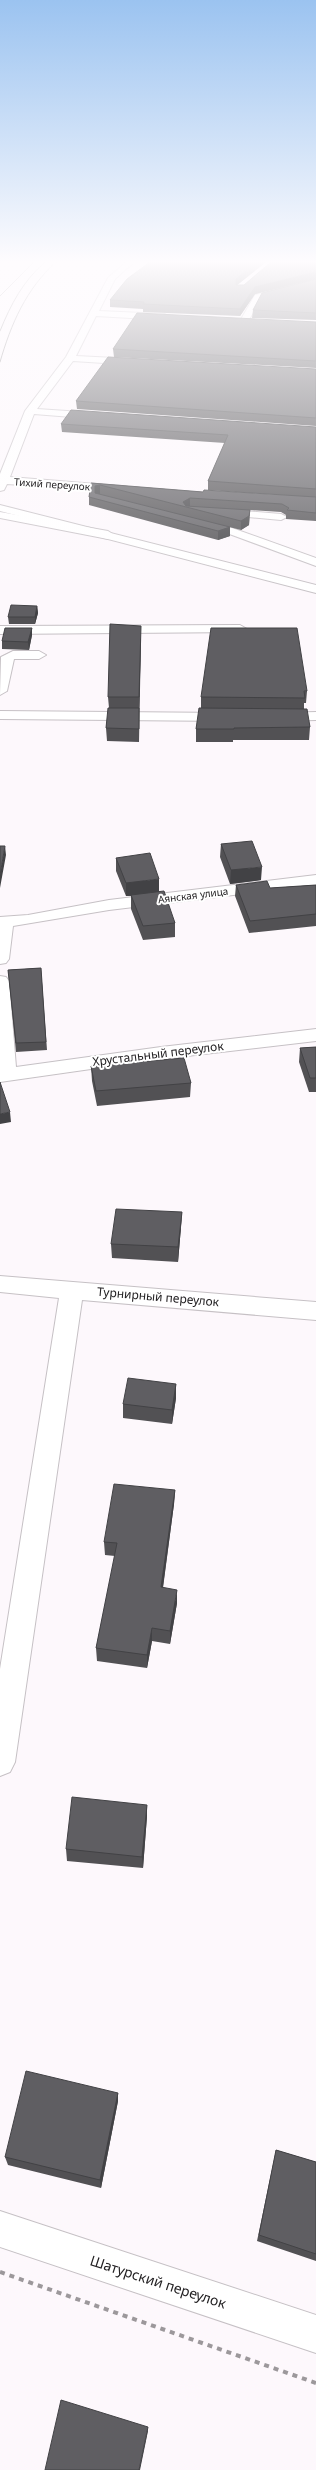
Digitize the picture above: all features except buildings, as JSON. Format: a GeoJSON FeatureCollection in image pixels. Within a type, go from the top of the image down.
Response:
{"type":"FeatureCollection","features":[{"type":"Feature","properties":{"kind":"main road"},"geometry":{"type":"LineString","coordinates":[[1,484],[30,411],[55,377]]}},
{"type":"Feature","properties":{"kind":"main road"},"geometry":{"type":"LineString","coordinates":[[30,411],[105,416]]}},
{"type":"Feature","properties":{"kind":"main road","name":"Тихий переулок"},"geometry":{"type":"LineString","coordinates":[[1,484],[57,484],[134,490]]}},
{"type":"Feature","properties":{"kind":"main road"},"geometry":{"type":"LineString","coordinates":[[57,484],[57,488],[64,491],[110,500]]}},
{"type":"Feature","properties":{"kind":"main road"},"geometry":{"type":"LineString","coordinates":[[0,496],[154,535]]}},
{"type":"Feature","properties":{"kind":"main road"},"geometry":{"type":"LineString","coordinates":[[0,508],[316,589]]}},
{"type":"Feature","properties":{"kind":"main road"},"geometry":{"type":"LineString","coordinates":[[205,511],[281,517]]}},
{"type":"Feature","properties":{"kind":"main road"},"geometry":{"type":"LineString","coordinates":[[0,515],[45,522],[108,535]]}},
{"type":"Feature","properties":{"kind":"main road"},"geometry":{"type":"LineString","coordinates":[[190,520],[228,530],[316,562]]}},
{"type":"Feature","properties":{"kind":"main road"},"geometry":{"type":"LineString","coordinates":[[0,630],[255,629]]}},
{"type":"Feature","properties":{"kind":"main road"},"geometry":{"type":"LineString","coordinates":[[0,692],[8,657],[13,655],[39,655]]}},
{"type":"Feature","properties":{"kind":"main road"},"geometry":{"type":"LineString","coordinates":[[0,715],[240,717]]}},
{"type":"Feature","properties":{"kind":"main road"},"geometry":{"type":"LineString","coordinates":[[263,717],[316,716]]}},
{"type":"Feature","properties":{"kind":"main road","name":"Аянская улица"},"geometry":{"type":"LineString","coordinates":[[2,922],[28,920],[109,905],[316,880]]}},
{"type":"Feature","properties":{"kind":"main road"},"geometry":{"type":"LineString","coordinates":[[0,959],[2,922]]}},
{"type":"Feature","properties":{"kind":"main road"},"geometry":{"type":"LineString","coordinates":[[0,982],[3,1076]]}},
{"type":"Feature","properties":{"kind":"main road","name":"Хрустальный переулок"},"geometry":{"type":"LineString","coordinates":[[3,1076],[161,1053],[316,1035]]}},
{"type":"Feature","properties":{"kind":"main road","name":"Турнирный переулок"},"geometry":{"type":"LineString","coordinates":[[0,1284],[72,1289],[316,1312]]}},
{"type":"Feature","properties":{"kind":"main road"},"geometry":{"type":"LineString","coordinates":[[0,1762],[72,1289]]}},
{"type":"Feature","properties":{"kind":"main road","name":"Шатурский переулок"},"geometry":{"type":"LineString","coordinates":[[0,2229],[316,2334]]}},
{"type":"Feature","properties":{"kind":"path"},"geometry":{"type":"LineString","coordinates":[[0,2272],[316,2383]]}}]}
